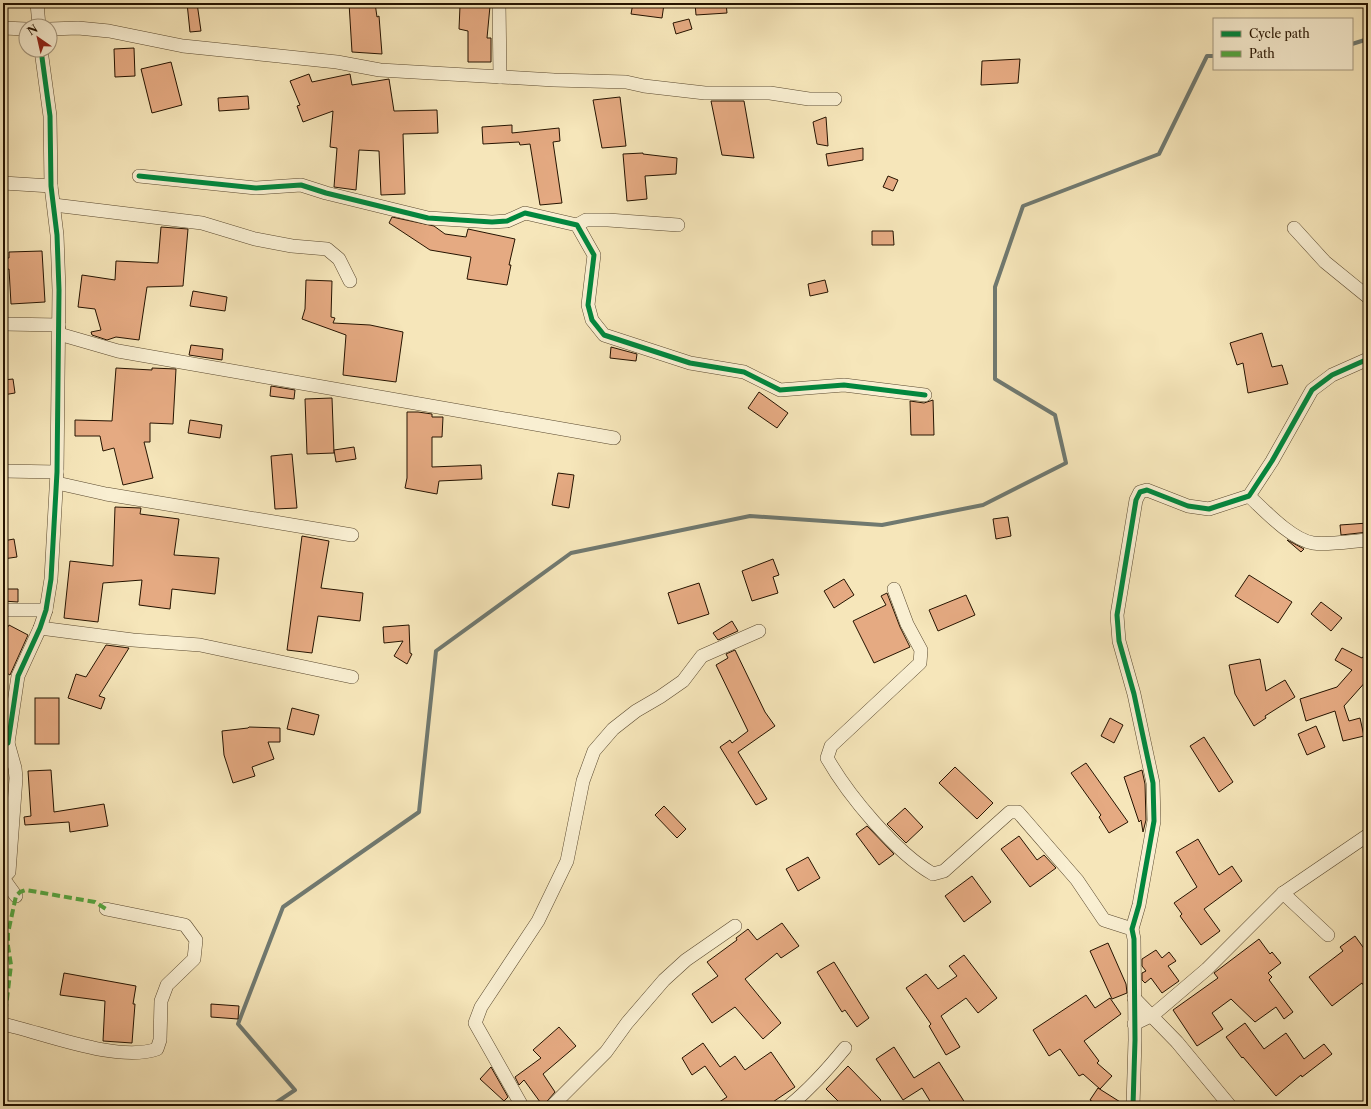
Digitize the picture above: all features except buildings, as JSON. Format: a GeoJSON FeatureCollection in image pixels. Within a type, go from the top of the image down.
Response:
{"type":"FeatureCollection","features":[{"type":"Feature","properties":{"kind":"street"},"geometry":{"type":"LineString","coordinates":[[37,3],[38,18]]}},
{"type":"Feature","properties":{"kind":"street"},"geometry":{"type":"LineString","coordinates":[[499,3],[500,77]]}},
{"type":"Feature","properties":{"kind":"street"},"geometry":{"type":"LineString","coordinates":[[3,28],[18,29]]}},
{"type":"Feature","properties":{"kind":"street"},"geometry":{"type":"LineString","coordinates":[[58,29],[78,28],[109,31],[183,46],[337,62],[380,70],[626,82],[644,86],[705,93],[770,93],[808,99],[835,99]]}},
{"type":"Feature","properties":{"kind":"street"},"geometry":{"type":"LineString","coordinates":[[16,896],[3,878],[9,872],[16,778],[15,768],[6,743],[18,676],[40,628],[46,610],[51,579],[57,477],[59,329],[57,235],[51,186],[50,116],[42,58]]}},
{"type":"Feature","properties":{"kind":"street"},"geometry":{"type":"LineString","coordinates":[[139,176],[256,188],[301,185],[326,193],[428,218],[492,222],[507,221],[525,213],[577,225],[586,220],[678,225]]}},
{"type":"Feature","properties":{"kind":"street"},"geometry":{"type":"LineString","coordinates":[[3,183],[51,186]]}},
{"type":"Feature","properties":{"kind":"street"},"geometry":{"type":"LineString","coordinates":[[54,205],[202,222],[255,239],[292,246],[327,249],[339,259],[350,281]]}},
{"type":"Feature","properties":{"kind":"street"},"geometry":{"type":"LineString","coordinates":[[577,225],[594,256],[588,305],[592,320],[604,335],[690,362],[744,372],[780,390],[844,385],[925,395]]}},
{"type":"Feature","properties":{"kind":"street"},"geometry":{"type":"LineString","coordinates":[[1294,228],[1324,262],[1368,297]]}},
{"type":"Feature","properties":{"kind":"street"},"geometry":{"type":"LineString","coordinates":[[3,324],[59,329],[118,351],[614,438]]}},
{"type":"Feature","properties":{"kind":"street"},"geometry":{"type":"LineString","coordinates":[[1132,1106],[1134,939],[1132,929],[1139,905],[1154,821],[1153,783],[1133,690],[1119,643],[1117,615],[1136,500],[1140,492],[1147,490],[1188,506],[1209,509],[1249,496],[1272,461],[1312,390],[1332,375],[1368,359]]}},
{"type":"Feature","properties":{"kind":"street"},"geometry":{"type":"LineString","coordinates":[[3,471],[57,477],[106,494],[352,535]]}},
{"type":"Feature","properties":{"kind":"street"},"geometry":{"type":"LineString","coordinates":[[1249,496],[1289,531],[1306,541],[1319,543],[1368,540]]}},
{"type":"Feature","properties":{"kind":"street"},"geometry":{"type":"LineString","coordinates":[[894,588],[907,624],[921,650],[920,663],[831,746],[827,758],[834,769],[866,812],[899,848],[925,870],[934,874],[944,871],[1010,812],[1018,812],[1077,880],[1104,920],[1132,929]]}},
{"type":"Feature","properties":{"kind":"street"},"geometry":{"type":"LineString","coordinates":[[3,610],[46,610]]}},
{"type":"Feature","properties":{"kind":"street"},"geometry":{"type":"LineString","coordinates":[[40,628],[133,640],[200,645],[352,677]]}},
{"type":"Feature","properties":{"kind":"street"},"geometry":{"type":"LineString","coordinates":[[522,1106],[475,1023],[481,1007],[538,921],[567,861],[582,781],[594,751],[619,724],[636,711],[683,681],[702,656],[760,631]]}},
{"type":"Feature","properties":{"kind":"street"},"geometry":{"type":"LineString","coordinates":[[1134,1024],[1153,1015],[1223,954],[1283,893],[1368,835]]}},
{"type":"Feature","properties":{"kind":"street"},"geometry":{"type":"LineString","coordinates":[[1283,893],[1328,935]]}},
{"type":"Feature","properties":{"kind":"street"},"geometry":{"type":"LineString","coordinates":[[3,1024],[112,1051],[146,1053],[157,1049],[160,1040],[162,1001],[167,985],[194,959],[196,940],[185,925],[106,909]]}},
{"type":"Feature","properties":{"kind":"street"},"geometry":{"type":"LineString","coordinates":[[552,1106],[606,1052],[659,984],[686,960],[735,926]]}},
{"type":"Feature","properties":{"kind":"street"},"geometry":{"type":"LineString","coordinates":[[1134,998],[1153,1015],[1230,1106]]}},
{"type":"Feature","properties":{"kind":"street"},"geometry":{"type":"LineString","coordinates":[[789,1106],[805,1093],[831,1066],[845,1048]]}},
{"type":"Feature","properties":{"kind":"waterway"},"geometry":{"type":"LineString","coordinates":[[1353,44],[1368,39]]}},
{"type":"Feature","properties":{"kind":"waterway"},"geometry":{"type":"LineString","coordinates":[[271,1106],[295,1090],[238,1024],[283,907],[419,812],[436,651],[571,553],[750,516],[882,525],[983,505],[1066,463],[1055,415],[995,379],[995,287],[1023,206],[1159,154],[1207,56],[1213,56]]}},
{"type":"Feature","properties":{"kind":"marked path"},"geometry":{"type":"LineString","coordinates":[[4,1024],[11,965],[8,946],[8,933],[16,896],[20,892],[26,890],[95,902],[106,909]]}},
{"type":"Feature","properties":{"kind":"cycle path"},"geometry":{"type":"LineString","coordinates":[[3,744],[8,743],[18,676],[40,628],[46,610],[51,579],[57,472],[59,290],[57,235],[51,186],[50,116],[42,58]]}},
{"type":"Feature","properties":{"kind":"cycle path"},"geometry":{"type":"LineString","coordinates":[[139,176],[256,188],[301,185],[326,193],[428,218],[492,222],[507,221],[525,213],[577,225],[594,255],[588,305],[592,320],[604,335],[690,363],[744,372],[780,390],[844,385],[925,395]]}},
{"type":"Feature","properties":{"kind":"cycle path"},"geometry":{"type":"LineString","coordinates":[[1133,1106],[1135,1040],[1134,939],[1132,929],[1139,905],[1154,821],[1153,783],[1134,694],[1119,641],[1117,615],[1136,500],[1140,492],[1147,490],[1188,506],[1209,509],[1249,496],[1272,461],[1312,390],[1332,375],[1368,359]]}}]}
